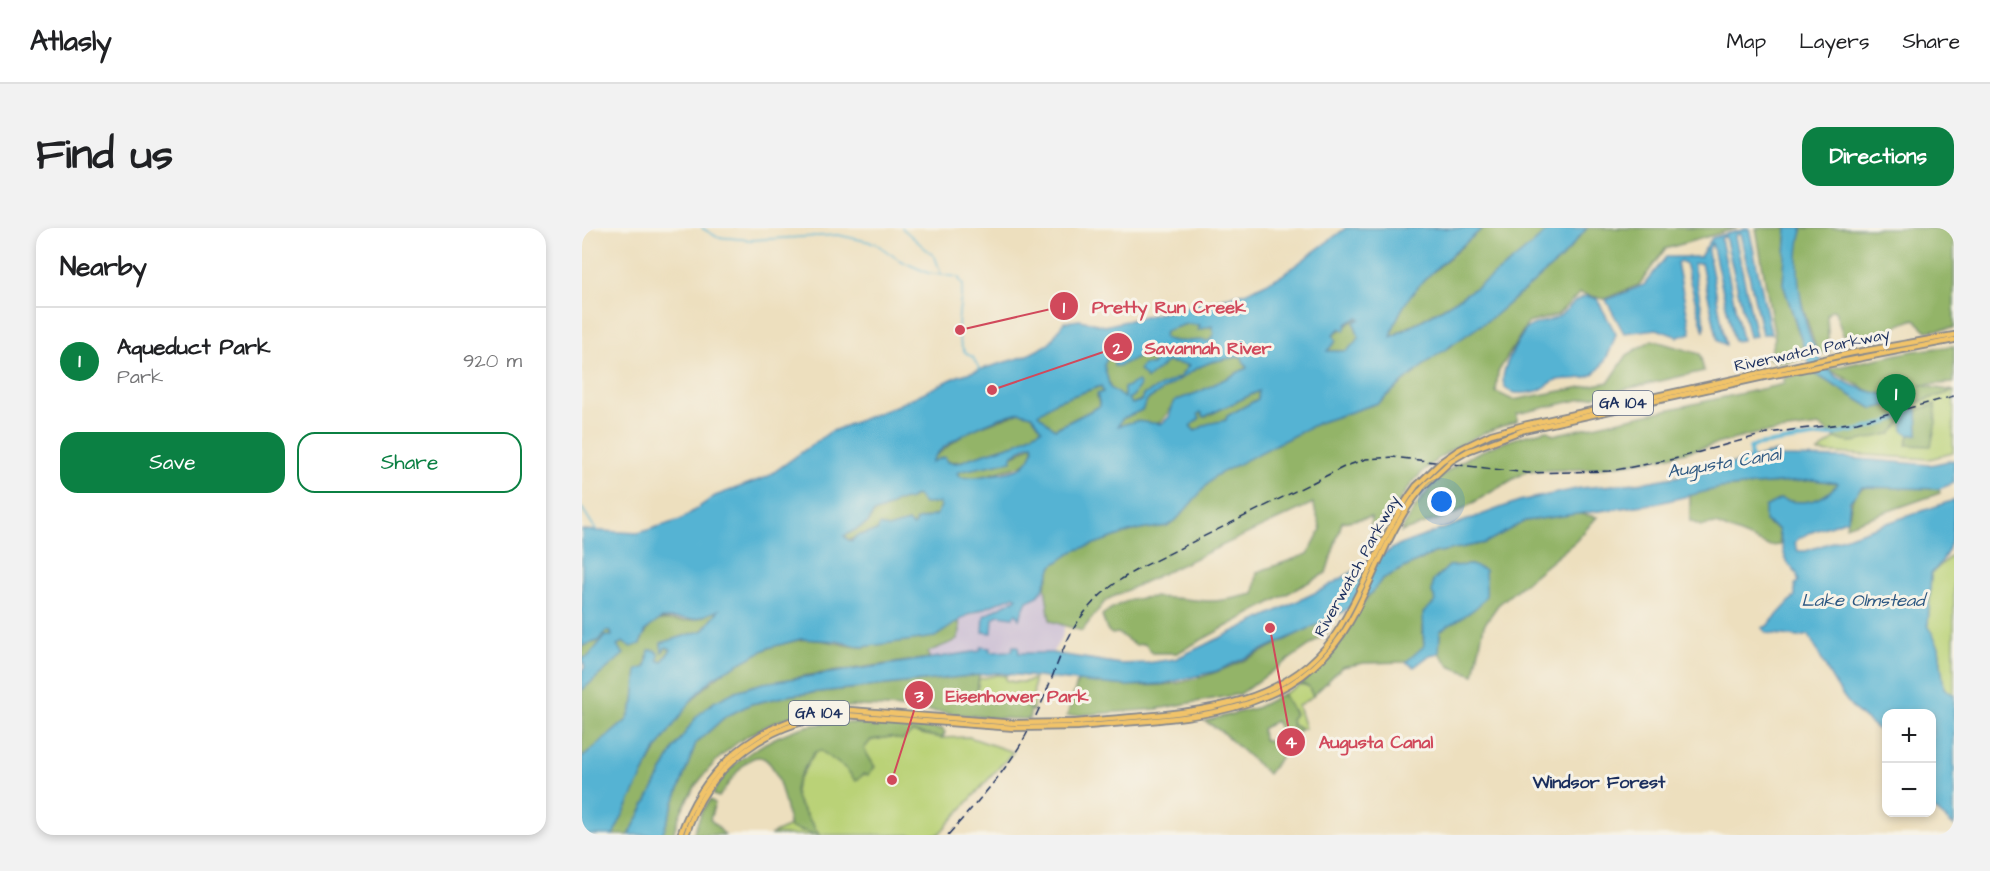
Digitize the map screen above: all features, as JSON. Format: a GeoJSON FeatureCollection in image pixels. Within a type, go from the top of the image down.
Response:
{"type":"FeatureCollection","features":[{"type":"Feature","properties":{"kind":"main road","name":"Riverwatch Parkway"},"geometry":{"type":"LineString","coordinates":[[1076,724],[1209,708],[1253,698],[1280,686],[1306,667],[1331,642],[1392,526],[1416,486],[1442,461],[1458,450],[1491,434],[1852,353],[1954,335]]}},
{"type":"Feature","properties":{"kind":"main road","name":"Riverwatch Parkway"},"geometry":{"type":"LineString","coordinates":[[686,835],[702,798],[726,766],[762,739],[793,725],[818,718],[844,715],[1014,726],[1076,724],[1217,712],[1263,699],[1288,687],[1314,668],[1334,646],[1350,622],[1400,521],[1424,486],[1451,461],[1468,451],[1504,435],[1524,430],[1858,358],[1954,340]]}},
{"type":"Feature","properties":{"kind":"main road","name":"Riverwatch Parkway"},"geometry":{"type":"LineString","coordinates":[[680,835],[700,790],[720,765],[757,735],[792,719],[825,711],[850,710],[1014,726]]}},
{"type":"Feature","properties":{"kind":"shaded area"},"geometry":{"type":"Polygon","coordinates":[[[1045,586],[1050,620],[1065,624],[1062,637],[1052,653],[1019,653],[1013,646],[1013,651],[998,652],[981,647],[981,651],[929,658],[928,652],[957,640],[960,631],[959,620],[1015,596],[1017,598],[984,616],[993,619],[998,615],[1017,613],[1019,618],[1027,601],[1038,596],[1045,586]]]}},
{"type":"Feature","properties":{"kind":"green space"},"geometry":{"type":"Polygon","coordinates":[[[1483,228],[1550,228],[1533,245],[1495,275],[1433,314],[1390,337],[1402,307],[1417,286],[1483,228]]]}},
{"type":"Feature","properties":{"kind":"green space"},"geometry":{"type":"Polygon","coordinates":[[[1587,228],[1737,228],[1665,249],[1639,285],[1604,299],[1580,293],[1557,315],[1528,323],[1498,372],[1496,392],[1513,400],[1609,382],[1627,355],[1652,340],[1700,354],[1704,371],[1517,414],[1517,421],[1470,439],[1441,456],[1417,478],[1402,497],[1379,539],[1371,539],[1371,517],[1342,522],[1326,573],[1177,653],[1152,653],[1145,644],[1135,645],[1118,633],[1112,634],[1107,630],[1102,615],[1128,601],[1140,598],[1166,597],[1214,601],[1254,594],[1257,572],[1308,554],[1321,529],[1313,503],[1106,600],[1082,631],[1050,621],[1045,586],[1052,566],[1074,550],[1132,531],[1167,526],[1179,517],[1214,476],[1318,423],[1378,403],[1430,360],[1494,316],[1561,259],[1587,228]]]}},
{"type":"Feature","properties":{"kind":"green space"},"geometry":{"type":"Polygon","coordinates":[[[1756,228],[1787,228],[1783,284],[1807,358],[1780,363],[1768,358],[1775,338],[1756,228]]]}},
{"type":"Feature","properties":{"kind":"green space"},"geometry":{"type":"Polygon","coordinates":[[[1803,228],[1954,228],[1954,328],[1927,331],[1914,319],[1879,333],[1851,337],[1843,335],[1835,311],[1831,310],[1827,315],[1829,352],[1818,354],[1803,308],[1797,276],[1798,244],[1803,228]]]}},
{"type":"Feature","properties":{"kind":"green space"},"geometry":{"type":"Polygon","coordinates":[[[1358,317],[1360,318],[1354,322],[1359,338],[1347,351],[1327,351],[1336,341],[1333,335],[1358,317]]]}},
{"type":"Feature","properties":{"kind":"green space"},"geometry":{"type":"Polygon","coordinates":[[[1186,324],[1200,325],[1198,329],[1212,326],[1214,334],[1209,341],[1172,342],[1164,338],[1165,331],[1186,324]]]}},
{"type":"Feature","properties":{"kind":"green space"},"geometry":{"type":"Polygon","coordinates":[[[1954,346],[1954,383],[1920,385],[1954,391],[1913,404],[1909,398],[1871,392],[1828,369],[1913,351],[1954,346]]]}},
{"type":"Feature","properties":{"kind":"green space"},"geometry":{"type":"Polygon","coordinates":[[[1111,351],[1117,358],[1114,365],[1117,366],[1138,355],[1154,358],[1153,365],[1143,365],[1154,371],[1167,362],[1189,365],[1180,377],[1143,395],[1141,400],[1132,404],[1127,399],[1137,381],[1123,398],[1110,388],[1104,365],[1111,351]]]}},
{"type":"Feature","properties":{"kind":"green space"},"geometry":{"type":"Polygon","coordinates":[[[1241,356],[1247,368],[1199,392],[1174,401],[1159,423],[1147,426],[1118,427],[1122,419],[1142,410],[1147,400],[1197,368],[1211,362],[1241,356]]]}},
{"type":"Feature","properties":{"kind":"green space"},"geometry":{"type":"Polygon","coordinates":[[[1812,372],[1873,409],[1893,404],[1898,408],[1902,421],[1891,434],[1852,442],[1840,440],[1820,426],[1755,434],[1662,458],[1592,469],[1527,471],[1454,514],[1401,532],[1428,490],[1444,475],[1460,462],[1499,444],[1547,430],[1553,435],[1784,384],[1784,378],[1812,372]]]}},
{"type":"Feature","properties":{"kind":"green space"},"geometry":{"type":"Polygon","coordinates":[[[1101,386],[1103,392],[1097,397],[1100,406],[1054,429],[1037,414],[1055,402],[1101,386]]]}},
{"type":"Feature","properties":{"kind":"green space"},"geometry":{"type":"Polygon","coordinates":[[[1259,391],[1258,399],[1227,416],[1226,420],[1194,431],[1190,425],[1199,418],[1198,414],[1202,412],[1205,417],[1259,391]]]}},
{"type":"Feature","properties":{"kind":"green space"},"geometry":{"type":"Polygon","coordinates":[[[1954,391],[1953,453],[1929,459],[1818,452],[1837,437],[1884,412],[1954,391]]]}},
{"type":"Feature","properties":{"kind":"green space"},"geometry":{"type":"Polygon","coordinates":[[[1935,404],[1936,422],[1931,446],[1906,445],[1909,435],[1918,434],[1917,410],[1935,404]]]}},
{"type":"Feature","properties":{"kind":"green space"},"geometry":{"type":"Polygon","coordinates":[[[1020,412],[1032,415],[1042,429],[1015,444],[966,461],[931,463],[933,458],[968,431],[1020,412]]]}},
{"type":"Feature","properties":{"kind":"green space"},"geometry":{"type":"Polygon","coordinates":[[[1033,444],[1031,457],[1023,464],[986,475],[959,478],[957,472],[1016,455],[1033,444]]]}},
{"type":"Feature","properties":{"kind":"green space"},"geometry":{"type":"Polygon","coordinates":[[[1814,480],[1838,483],[1826,495],[1812,501],[1797,502],[1780,499],[1765,507],[1768,524],[1778,529],[1780,545],[1769,546],[1716,524],[1701,526],[1690,521],[1690,495],[1720,488],[1814,480]]]}},
{"type":"Feature","properties":{"kind":"green space"},"geometry":{"type":"Polygon","coordinates":[[[1871,486],[1933,487],[1939,489],[1940,493],[1846,526],[1855,494],[1871,486]]]}},
{"type":"Feature","properties":{"kind":"green space"},"geometry":{"type":"Polygon","coordinates":[[[917,495],[929,502],[939,502],[941,506],[936,515],[915,521],[916,524],[912,526],[908,522],[848,540],[844,535],[868,523],[873,513],[891,506],[896,501],[908,500],[917,495]]]}},
{"type":"Feature","properties":{"kind":"green space"},"geometry":{"type":"Polygon","coordinates":[[[1576,513],[1597,517],[1576,541],[1498,605],[1484,625],[1474,675],[1451,667],[1439,653],[1440,631],[1457,617],[1469,613],[1471,565],[1449,566],[1433,581],[1437,601],[1422,627],[1424,646],[1420,653],[1406,662],[1364,663],[1342,667],[1313,696],[1308,686],[1301,684],[1342,641],[1361,606],[1382,579],[1434,553],[1485,543],[1525,521],[1576,513]]]}},
{"type":"Feature","properties":{"kind":"green space"},"geometry":{"type":"Polygon","coordinates":[[[1954,553],[1954,695],[1944,688],[1939,647],[1928,625],[1931,574],[1954,553]]]}},
{"type":"Feature","properties":{"kind":"green space"},"geometry":{"type":"Polygon","coordinates":[[[720,609],[704,630],[661,643],[662,652],[666,647],[671,649],[662,662],[647,657],[646,667],[637,671],[634,702],[627,720],[582,758],[582,690],[623,654],[617,646],[622,642],[640,644],[651,626],[661,620],[693,620],[720,609]]]}},
{"type":"Feature","properties":{"kind":"green space"},"geometry":{"type":"Polygon","coordinates":[[[1333,616],[1327,633],[1240,694],[1157,709],[1067,716],[1078,680],[1147,686],[1191,680],[1212,674],[1254,656],[1333,616]]]}},
{"type":"Feature","properties":{"kind":"green space"},"geometry":{"type":"Polygon","coordinates":[[[959,620],[960,631],[957,640],[928,652],[929,658],[803,676],[736,691],[675,747],[629,835],[613,835],[662,740],[682,712],[705,687],[732,666],[763,650],[799,640],[815,639],[865,647],[959,620]]]}},
{"type":"Feature","properties":{"kind":"green space"},"geometry":{"type":"Polygon","coordinates":[[[606,631],[611,632],[612,637],[605,636],[589,657],[582,659],[582,646],[598,641],[606,631]]]}},
{"type":"Feature","properties":{"kind":"green space"},"geometry":{"type":"Polygon","coordinates":[[[979,675],[976,701],[1023,702],[1031,710],[1029,719],[916,709],[843,707],[808,712],[772,723],[737,743],[706,772],[689,796],[673,835],[662,835],[696,743],[725,717],[751,704],[792,695],[979,675]]]}},
{"type":"Feature","properties":{"kind":"green space"},"geometry":{"type":"Polygon","coordinates":[[[997,675],[1006,676],[1006,680],[1013,682],[1034,679],[1033,711],[1023,702],[976,701],[979,679],[997,675]]]}},
{"type":"Feature","properties":{"kind":"green space"},"geometry":{"type":"Polygon","coordinates":[[[1301,684],[1308,686],[1313,696],[1298,706],[1305,728],[1301,729],[1292,725],[1291,719],[1295,714],[1283,694],[1301,684]]]}},
{"type":"Feature","properties":{"kind":"green space"},"geometry":{"type":"Polygon","coordinates":[[[1283,694],[1295,714],[1291,719],[1292,725],[1301,729],[1289,740],[1284,738],[1275,721],[1262,729],[1263,739],[1274,743],[1283,754],[1268,774],[1222,732],[1205,721],[1256,708],[1283,694]]]}},
{"type":"Feature","properties":{"kind":"green space"},"geometry":{"type":"Polygon","coordinates":[[[837,722],[943,729],[945,733],[942,738],[913,732],[902,740],[891,737],[871,740],[864,749],[875,767],[868,775],[864,774],[856,781],[846,769],[821,751],[815,752],[799,779],[796,795],[819,835],[790,828],[783,794],[773,768],[766,760],[758,757],[748,761],[736,773],[719,797],[713,795],[727,772],[751,752],[792,731],[812,725],[837,722]]]}},
{"type":"Feature","properties":{"kind":"green space"},"geometry":{"type":"Polygon","coordinates":[[[912,732],[942,738],[969,737],[1013,752],[938,835],[770,835],[794,824],[794,787],[815,752],[912,732]]]}},
{"type":"Feature","properties":{"kind":"green space"},"geometry":{"type":"Polygon","coordinates":[[[710,800],[715,803],[710,819],[725,835],[693,835],[702,811],[710,800]]]}},
{"type":"Feature","properties":{"kind":"water"},"geometry":{"type":"Polygon","coordinates":[[[1346,228],[1483,228],[1441,263],[1416,290],[1405,304],[1391,337],[1495,275],[1550,228],[1587,228],[1561,259],[1494,316],[1430,360],[1378,403],[1318,423],[1215,476],[1179,517],[1167,526],[1132,531],[1074,551],[1052,566],[1043,589],[1038,596],[1027,601],[1019,619],[1016,613],[1013,617],[998,615],[993,619],[992,633],[983,632],[984,616],[1017,598],[1014,596],[968,615],[935,637],[862,647],[836,641],[801,639],[768,648],[714,677],[694,697],[653,754],[613,835],[582,835],[582,758],[627,720],[634,702],[637,670],[646,667],[649,650],[655,650],[659,655],[658,660],[662,662],[671,649],[666,647],[662,652],[661,643],[704,630],[719,610],[696,619],[662,618],[646,630],[640,644],[631,647],[622,642],[617,646],[624,654],[582,690],[582,671],[585,667],[582,659],[589,656],[605,636],[612,636],[611,632],[606,631],[598,641],[582,646],[582,530],[638,533],[680,520],[715,496],[767,477],[830,432],[896,406],[958,376],[1026,356],[1049,344],[1064,322],[1080,320],[1105,326],[1245,293],[1281,276],[1346,228]],[[1358,317],[1347,323],[1344,331],[1340,328],[1333,335],[1336,341],[1327,351],[1347,351],[1359,338],[1354,322],[1360,319],[1358,317]],[[1186,324],[1165,331],[1164,338],[1175,341],[1209,341],[1214,334],[1212,326],[1198,330],[1200,325],[1186,324]],[[1111,351],[1104,365],[1110,388],[1124,398],[1124,388],[1138,381],[1140,385],[1133,396],[1128,399],[1132,404],[1141,401],[1143,395],[1180,377],[1189,365],[1167,362],[1147,379],[1139,370],[1143,365],[1153,365],[1154,358],[1140,356],[1114,366],[1114,360],[1117,358],[1111,351]],[[1241,356],[1211,362],[1197,368],[1147,400],[1142,410],[1122,419],[1118,426],[1136,421],[1161,424],[1169,417],[1174,401],[1199,392],[1247,368],[1241,356]],[[1101,386],[1055,402],[1038,414],[1055,429],[1100,406],[1097,394],[1103,392],[1101,386]],[[1259,391],[1204,417],[1201,412],[1198,414],[1200,418],[1190,426],[1195,431],[1207,424],[1226,420],[1227,416],[1258,399],[1259,391]],[[1020,412],[998,419],[957,438],[937,454],[931,462],[944,457],[947,462],[958,463],[1015,444],[1042,429],[1032,415],[1020,412]],[[1033,444],[1012,456],[1012,461],[957,473],[959,477],[990,475],[1020,468],[1030,457],[1034,448],[1033,444]],[[917,495],[908,500],[896,501],[891,506],[873,513],[868,523],[844,536],[852,541],[856,536],[877,531],[880,525],[888,528],[908,522],[912,526],[916,524],[915,521],[936,515],[941,506],[939,503],[924,504],[917,495]]]}},
{"type":"Feature","properties":{"kind":"water"},"geometry":{"type":"Polygon","coordinates":[[[1749,228],[1771,334],[1762,334],[1740,233],[1735,236],[1756,336],[1749,337],[1725,236],[1721,239],[1742,340],[1734,341],[1712,243],[1708,251],[1726,345],[1718,341],[1701,263],[1693,264],[1705,325],[1704,332],[1685,263],[1680,261],[1677,263],[1691,333],[1678,337],[1657,329],[1624,333],[1606,300],[1644,285],[1666,257],[1700,257],[1712,238],[1749,228]]]}},
{"type":"Feature","properties":{"kind":"water"},"geometry":{"type":"Polygon","coordinates":[[[1787,228],[1803,228],[1798,261],[1801,302],[1819,357],[1828,369],[1845,382],[1877,393],[1909,398],[1917,410],[1918,434],[1909,435],[1903,430],[1902,416],[1893,404],[1873,409],[1812,372],[1783,284],[1787,228]]]}},
{"type":"Feature","properties":{"kind":"water"},"geometry":{"type":"Polygon","coordinates":[[[1587,296],[1597,299],[1616,334],[1609,354],[1601,367],[1589,376],[1557,380],[1537,391],[1519,393],[1508,390],[1504,384],[1507,362],[1526,329],[1555,318],[1576,301],[1587,296]]]}},
{"type":"Feature","properties":{"kind":"water","name":"Lake Olmstead"},"geometry":{"type":"Polygon","coordinates":[[[1777,452],[1779,457],[1846,458],[1930,465],[1954,460],[1954,483],[1939,489],[1862,487],[1850,501],[1848,519],[1803,536],[1795,543],[1798,551],[1806,551],[1954,500],[1951,542],[1939,566],[1931,574],[1928,625],[1939,647],[1944,688],[1954,695],[1954,826],[1936,810],[1936,709],[1882,709],[1882,734],[1845,698],[1809,635],[1798,637],[1767,633],[1762,628],[1767,626],[1795,596],[1795,585],[1798,581],[1797,574],[1786,561],[1778,529],[1765,521],[1765,507],[1780,499],[1797,502],[1812,501],[1825,495],[1838,483],[1814,480],[1720,488],[1659,503],[1525,521],[1485,543],[1434,553],[1382,579],[1372,593],[1338,615],[1217,671],[1163,684],[1127,686],[997,673],[792,695],[751,704],[725,717],[696,743],[662,835],[629,835],[675,747],[697,716],[714,702],[736,691],[763,683],[980,651],[981,647],[990,648],[990,652],[1012,651],[1013,646],[1018,646],[1019,653],[1052,653],[1121,664],[1175,659],[1323,589],[1397,546],[1519,501],[1581,488],[1646,482],[1726,468],[1726,465],[1777,452]]]}},
{"type":"Feature","properties":{"kind":"water"},"geometry":{"type":"Polygon","coordinates":[[[1471,565],[1485,570],[1486,595],[1484,600],[1473,610],[1440,631],[1439,653],[1430,655],[1414,667],[1406,662],[1424,646],[1423,613],[1436,601],[1432,593],[1433,581],[1449,566],[1471,565]]]}},
{"type":"Feature","properties":{"kind":"waterway"},"geometry":{"type":"LineString","coordinates":[[702,228],[717,237],[751,240],[838,235],[875,243],[899,260],[928,273],[958,277],[963,285],[958,326],[961,346],[973,357],[981,372]]}},
{"type":"Feature","properties":{"kind":"waterway"},"geometry":{"type":"LineString","coordinates":[[902,228],[935,257],[941,274]]}},
{"type":"Feature","properties":{"kind":"waterway"},"geometry":{"type":"LineString","coordinates":[[1751,463],[1750,448],[1754,446],[1850,432],[1888,422],[1906,414]]}},
{"type":"Feature","properties":{"kind":"waterway"},"geometry":{"type":"LineString","coordinates":[[582,508],[596,530]]}},
{"type":"Feature","properties":{"kind":"railway"},"geometry":{"type":"LineString","coordinates":[[948,835],[990,787],[1018,749],[1039,708],[1068,640],[1079,620],[1094,602],[1114,584],[1142,567],[1346,466],[1366,459],[1393,457],[1527,473],[1610,471],[1674,459],[1768,433],[1857,422],[1954,396]]}},
{"type":"Feature","properties":{"kind":"place","name":"Pretty Run Creek"},"geometry":{"type":"Point","coordinates":[960,330]}},
{"type":"Feature","properties":{"kind":"place","name":"Savannah River"},"geometry":{"type":"Point","coordinates":[992,390]}},
{"type":"Feature","properties":{"kind":"place","name":"Aqueduct Park"},"geometry":{"type":"Point","coordinates":[1896,424]}},
{"type":"Feature","properties":{"kind":"place","name":"Augusta Canal"},"geometry":{"type":"Point","coordinates":[1270,628]}},
{"type":"Feature","properties":{"kind":"place","name":"Eisenhower Park"},"geometry":{"type":"Point","coordinates":[892,780]}},
{"type":"Feature","properties":{"kind":"district","name":"Windsor Forest"},"geometry":{"type":"Point","coordinates":[1599,782]}}]}
